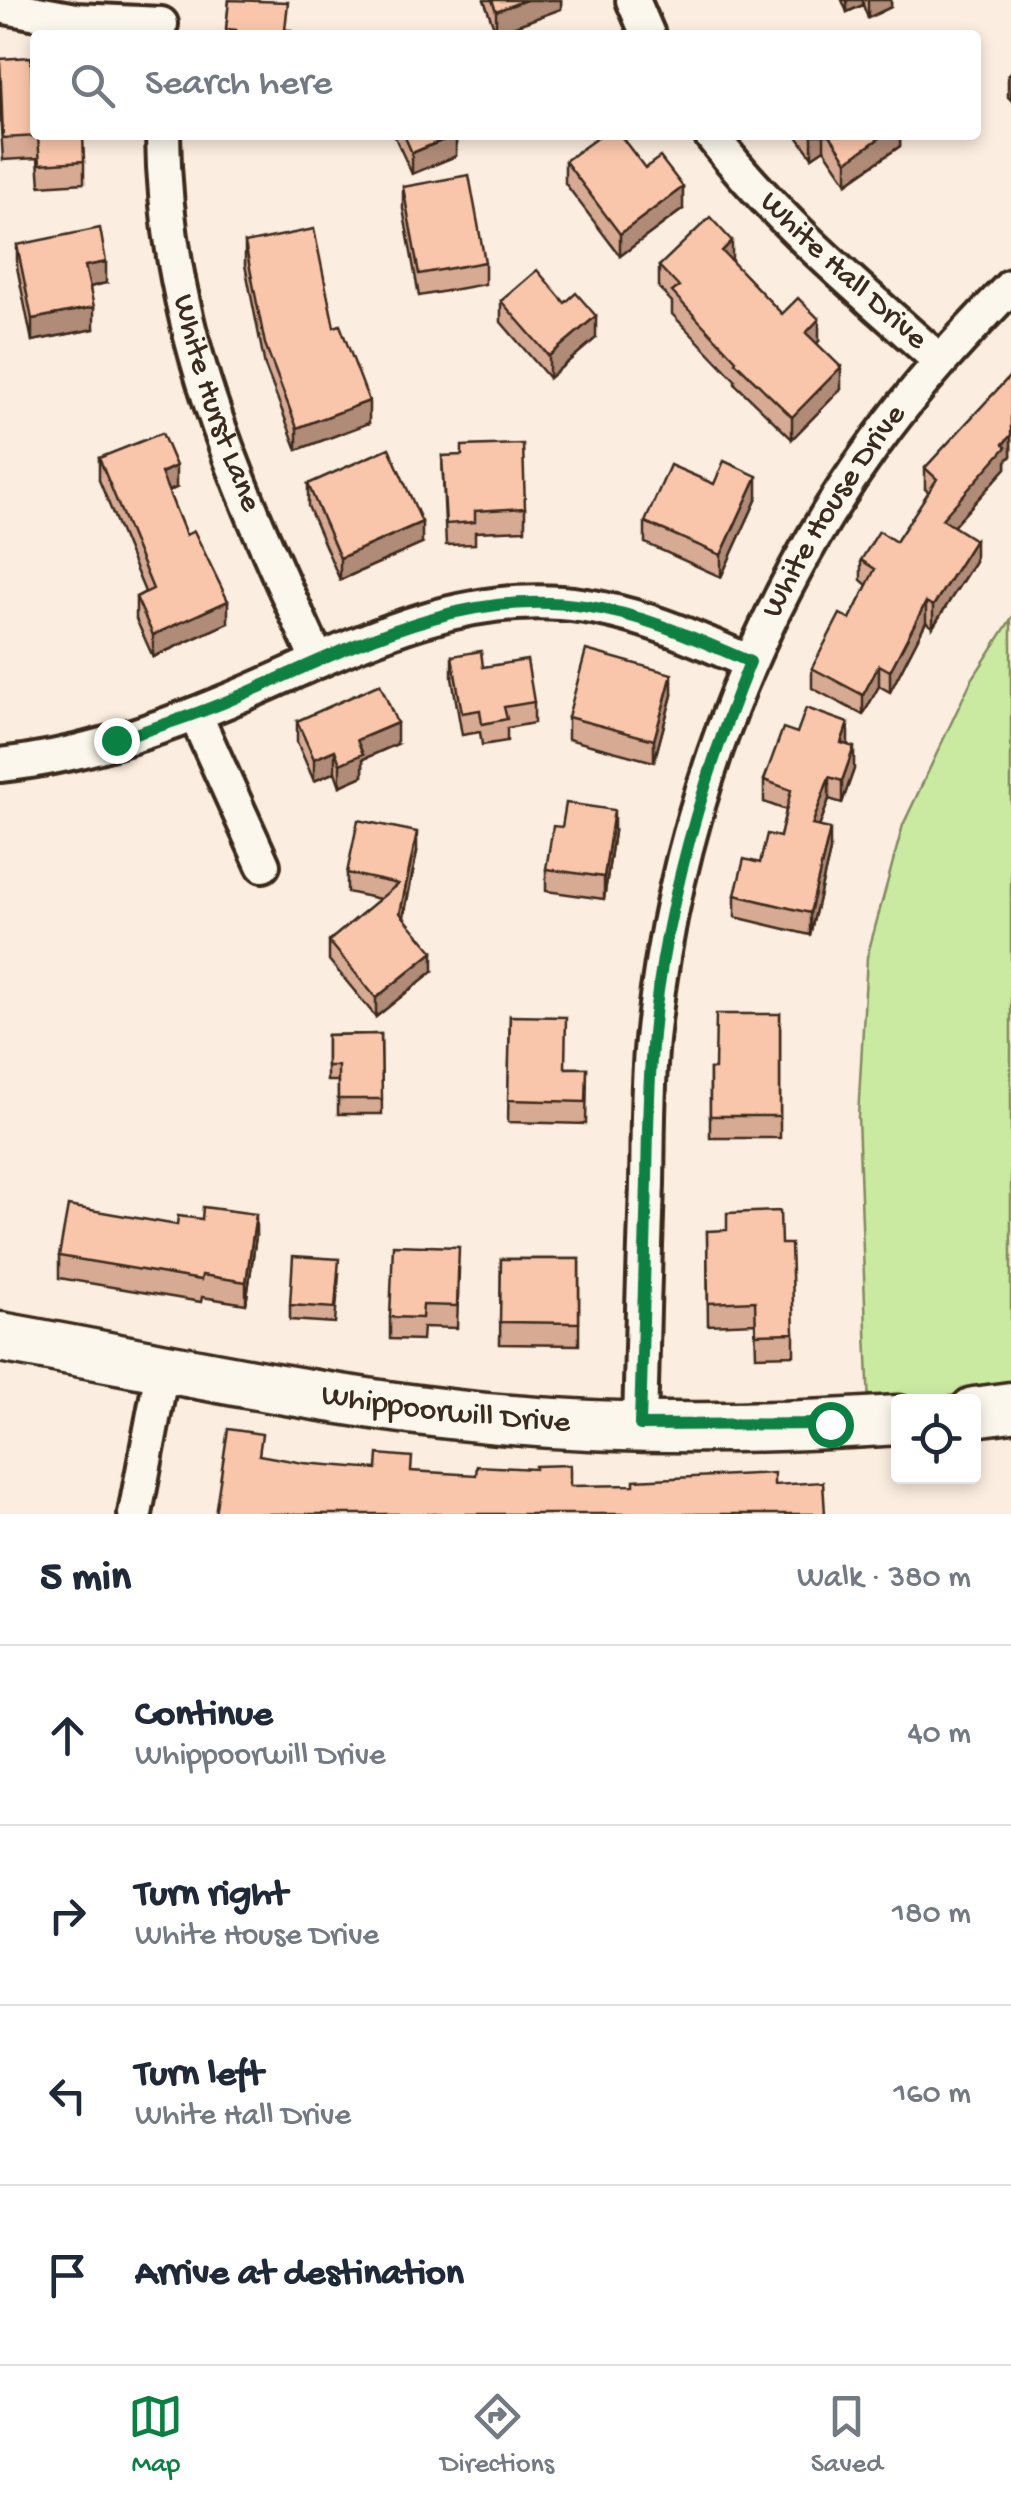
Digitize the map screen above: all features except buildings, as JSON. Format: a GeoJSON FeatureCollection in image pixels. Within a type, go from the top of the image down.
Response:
{"type":"FeatureCollection","features":[{"type":"Feature","properties":{"kind":"street"},"geometry":{"type":"LineString","coordinates":[[634,0],[646,30]]}},
{"type":"Feature","properties":{"kind":"street"},"geometry":{"type":"LineString","coordinates":[[0,6],[76,20],[162,20]]}},
{"type":"Feature","properties":{"kind":"street","name":"White Hurst Lane"},"geometry":{"type":"LineString","coordinates":[[162,140],[172,248],[203,384],[245,500],[318,661]]}},
{"type":"Feature","properties":{"kind":"street","name":"White Hall Drive"},"geometry":{"type":"LineString","coordinates":[[715,140],[802,238],[940,361]]}},
{"type":"Feature","properties":{"kind":"street","name":"White House Drive"},"geometry":{"type":"LineString","coordinates":[[640,1425],[650,1089],[658,993],[675,897],[710,764],[750,662],[838,497],[873,445],[940,361],[1011,286]]}},
{"type":"Feature","properties":{"kind":"street"},"geometry":{"type":"LineString","coordinates":[[0,765],[80,750],[196,714],[428,617],[484,605],[538,602],[586,606],[689,636],[750,662]]}},
{"type":"Feature","properties":{"kind":"street"},"geometry":{"type":"LineString","coordinates":[[196,714],[262,864]]}},
{"type":"Feature","properties":{"kind":"street","name":"Whippoorwill Drive"},"geometry":{"type":"LineString","coordinates":[[0,1337],[310,1393],[518,1421],[754,1426],[891,1420]]}},
{"type":"Feature","properties":{"kind":"street"},"geometry":{"type":"LineString","coordinates":[[135,1514],[163,1366]]}},
{"type":"Feature","properties":{"kind":"street"},"geometry":{"type":"LineString","coordinates":[[981,1411],[1011,1407]]}},
{"type":"Feature","properties":{"kind":"green space"},"geometry":{"type":"Polygon","coordinates":[[[1011,619],[1011,1386],[962,1394],[891,1394],[891,1405],[869,1409],[858,1117],[867,957],[903,825],[971,681],[1011,619]]]}},
{"type":"Feature","properties":{"kind":"route"},"geometry":{"type":"LineString","coordinates":[[116,740],[196,714],[392,630],[428,617],[484,605],[538,602],[609,610],[689,636],[750,662],[710,764],[697,810],[675,897],[658,993],[650,1089],[640,1425],[830,1424]]}}]}
